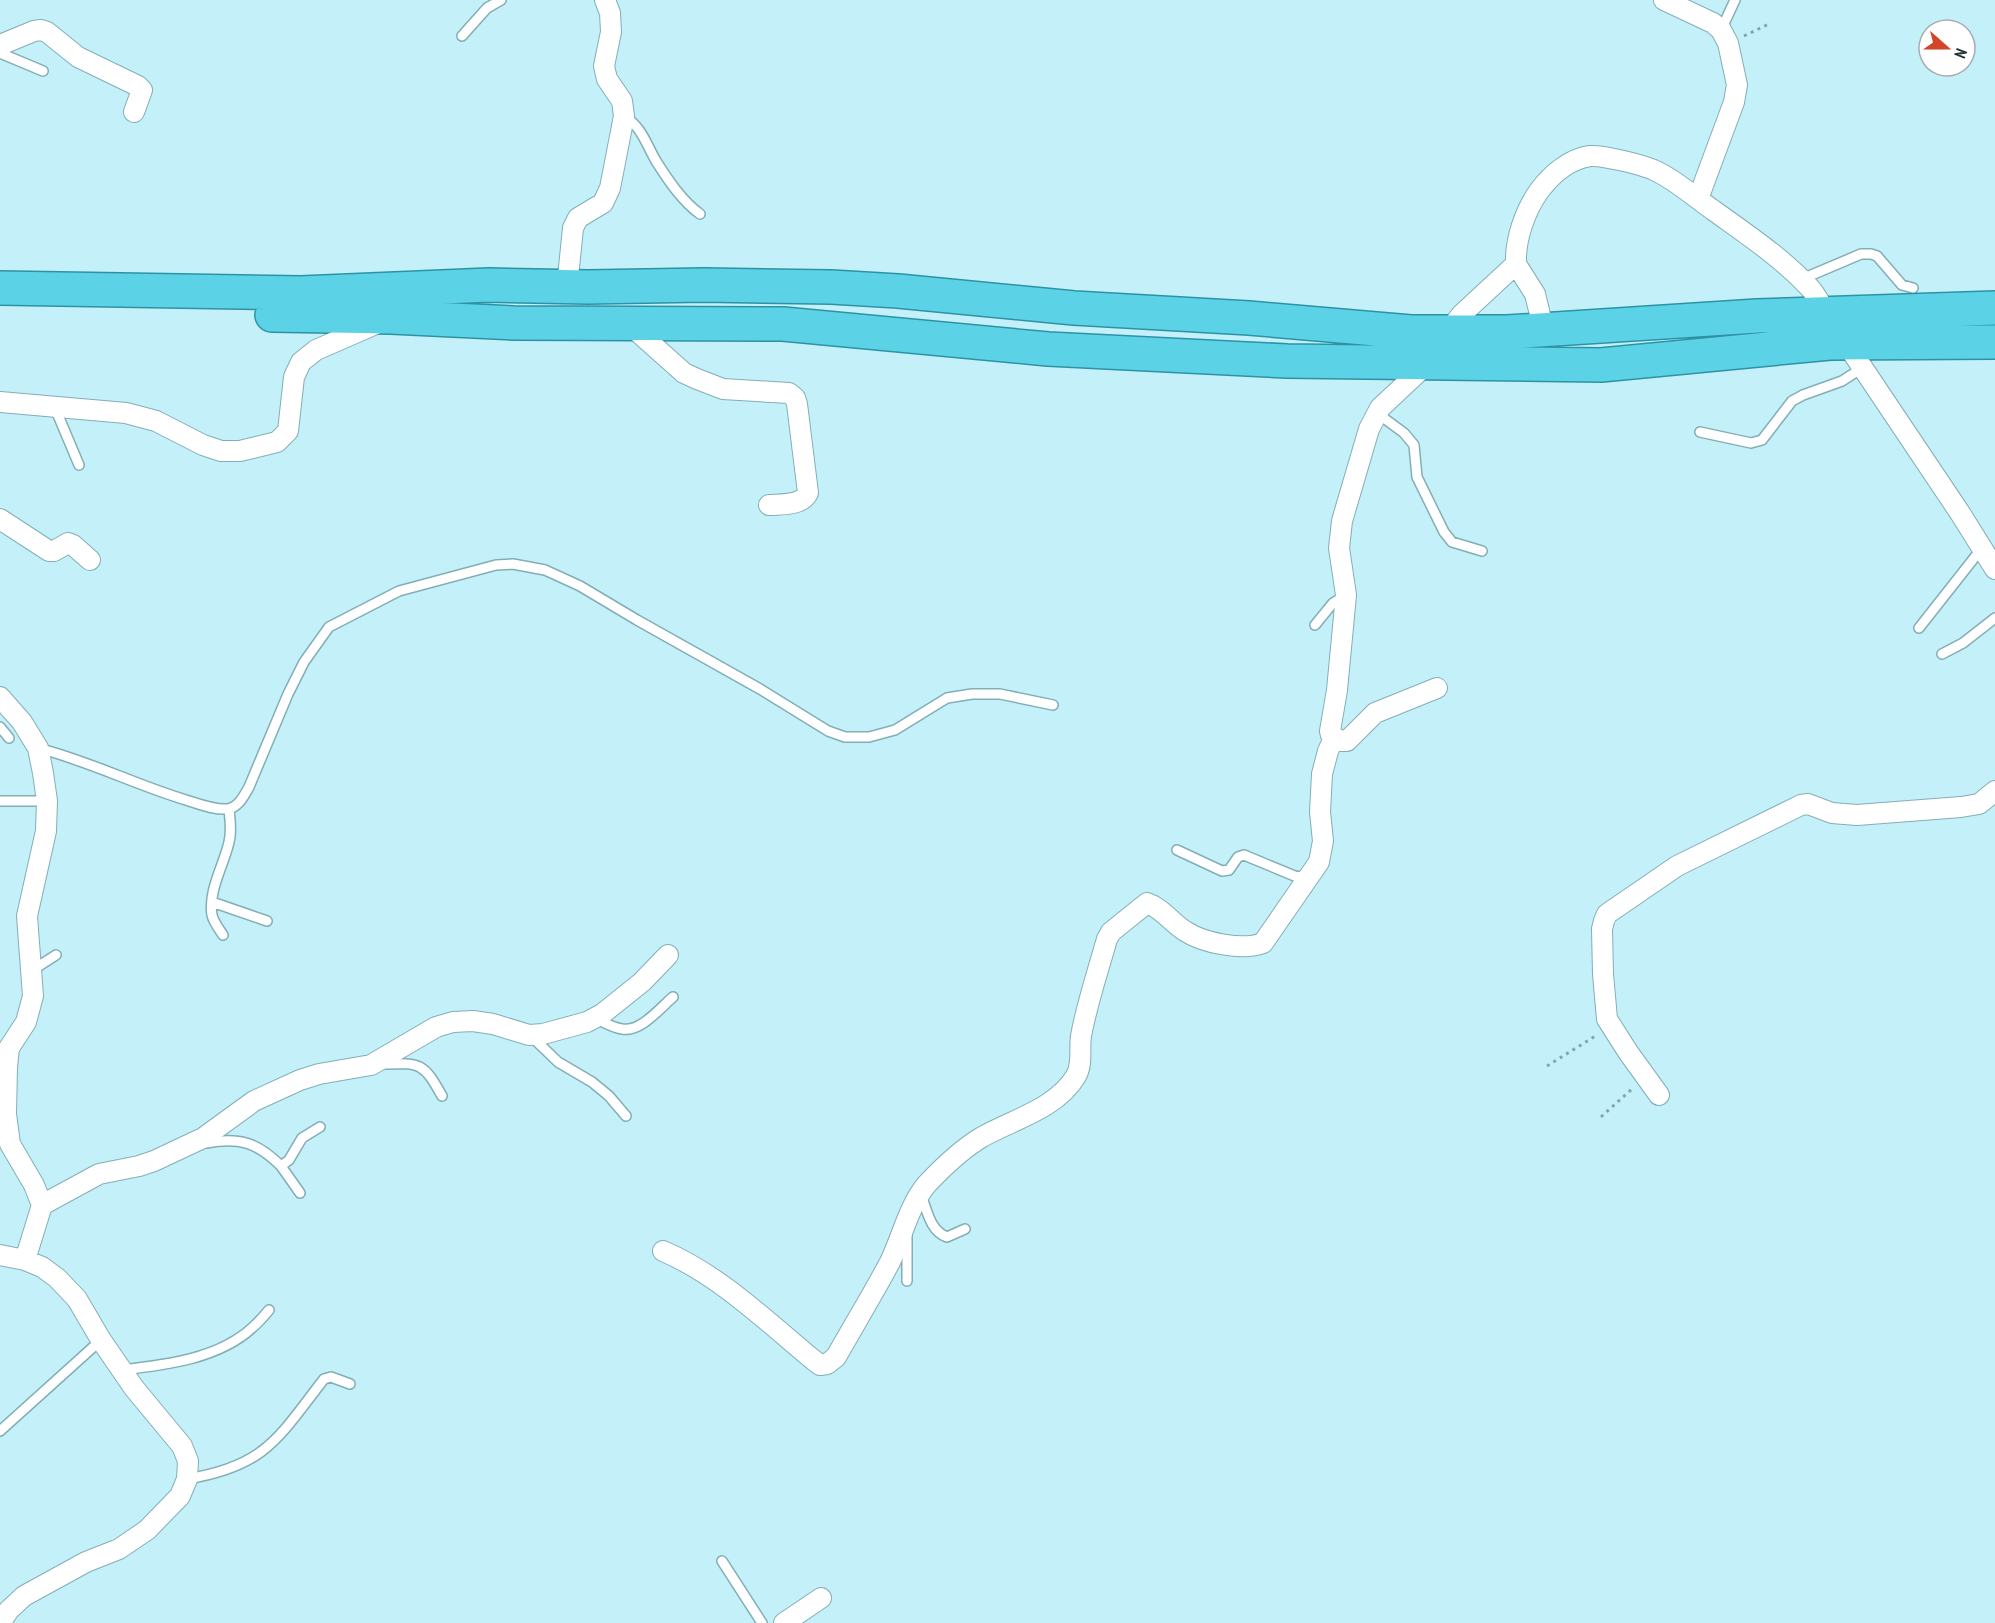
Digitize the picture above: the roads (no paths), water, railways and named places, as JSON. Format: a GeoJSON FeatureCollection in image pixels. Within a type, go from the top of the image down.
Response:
{"type":"FeatureCollection","features":[{"type":"Feature","properties":{"kind":"highway"},"geometry":{"type":"LineString","coordinates":[[0,288],[301,293],[489,285],[831,287],[1074,308],[1249,318],[1411,332],[1507,332],[1757,316],[1995,308]]}},
{"type":"Feature","properties":{"kind":"highway"},"geometry":{"type":"LineString","coordinates":[[0,309],[391,317],[513,323],[783,324],[1048,349],[1287,361],[1601,365],[1830,343],[1854,356],[1995,342]]}},
{"type":"Feature","properties":{"kind":"street"},"geometry":{"type":"LineString","coordinates":[[567,287],[573,228],[578,218],[603,203],[610,188],[624,116],[622,101],[607,79],[604,66],[611,32],[610,13],[605,0]]}},
{"type":"Feature","properties":{"kind":"street"},"geometry":{"type":"LineString","coordinates":[[1665,0],[1713,23],[1725,36],[1737,85],[1734,102],[1698,199]]}},
{"type":"Feature","properties":{"kind":"street"},"geometry":{"type":"LineString","coordinates":[[0,45],[34,31],[47,32],[78,57],[138,86],[142,90],[134,112]]}},
{"type":"Feature","properties":{"kind":"street"},"geometry":{"type":"LineString","coordinates":[[1543,327],[1535,294],[1516,264],[1515,252],[1522,226],[1534,198],[1548,179],[1571,162],[1591,156],[1619,160],[1654,170],[1674,181],[1776,256],[1810,288],[1826,314]]}},
{"type":"Feature","properties":{"kind":"street"},"geometry":{"type":"LineString","coordinates":[[1448,332],[1462,314],[1516,264]]}},
{"type":"Feature","properties":{"kind":"street"},"geometry":{"type":"LineString","coordinates":[[0,402],[126,413],[156,421],[203,445],[221,451],[240,451],[277,442],[288,431],[294,376],[302,362],[316,350],[391,317]]}},
{"type":"Feature","properties":{"kind":"street"},"geometry":{"type":"LineString","coordinates":[[629,324],[684,373],[697,379],[723,389],[789,393],[795,398],[808,493],[798,502],[769,505]]}},
{"type":"Feature","properties":{"kind":"street"},"geometry":{"type":"LineString","coordinates":[[1854,356],[1995,569]]}},
{"type":"Feature","properties":{"kind":"street"},"geometry":{"type":"LineString","coordinates":[[1428,363],[1377,413],[1369,429],[1342,521],[1339,548],[1346,595],[1337,690],[1330,731],[1334,738],[1347,741],[1375,713],[1437,688]]}},
{"type":"Feature","properties":{"kind":"street"},"geometry":{"type":"LineString","coordinates":[[0,519],[49,550],[54,551],[68,543],[90,560]]}},
{"type":"Feature","properties":{"kind":"street"},"geometry":{"type":"LineString","coordinates":[[0,697],[22,722],[38,748],[44,772],[47,801],[46,831],[27,915],[33,996],[26,1022],[9,1048],[6,1114],[10,1144],[19,1163],[34,1185],[42,1205],[25,1260]]}},
{"type":"Feature","properties":{"kind":"street"},"geometry":{"type":"LineString","coordinates":[[663,1251],[687,1261],[726,1288],[820,1365],[828,1364],[836,1357],[890,1261],[925,1187],[943,1168],[982,1137],[1044,1107],[1075,1077],[1080,1068],[1079,1052],[1084,1022],[1107,939],[1111,932],[1147,903],[1184,930],[1206,940],[1248,947],[1263,943],[1318,862],[1323,841],[1320,812],[1322,774],[1334,738]]}},
{"type":"Feature","properties":{"kind":"street"},"geometry":{"type":"LineString","coordinates":[[1659,1095],[1607,1019],[1602,929],[1607,914],[1677,866],[1801,805],[1808,804],[1832,813],[1857,815],[1979,804],[1995,791]]}},
{"type":"Feature","properties":{"kind":"street"},"geometry":{"type":"LineString","coordinates":[[42,1205],[99,1174],[139,1166],[203,1138],[254,1101],[300,1080],[319,1074],[370,1065],[428,1031],[453,1022],[473,1021],[493,1024],[529,1035],[543,1034],[586,1022],[595,1018],[642,982],[668,955]]}},
{"type":"Feature","properties":{"kind":"street"},"geometry":{"type":"LineString","coordinates":[[0,1255],[25,1260],[42,1267],[57,1278],[77,1299],[121,1370],[182,1446],[188,1461],[187,1479],[180,1496],[147,1530],[119,1549],[87,1562],[24,1596],[9,1610],[0,1623]]}},
{"type":"Feature","properties":{"kind":"street"},"geometry":{"type":"LineString","coordinates":[[784,1623],[821,1598]]}},
{"type":"Feature","properties":{"kind":"lane"},"geometry":{"type":"LineString","coordinates":[[462,36],[487,8],[501,0]]}},
{"type":"Feature","properties":{"kind":"lane"},"geometry":{"type":"LineString","coordinates":[[1725,36],[1735,0]]}},
{"type":"Feature","properties":{"kind":"lane"},"geometry":{"type":"LineString","coordinates":[[0,53],[43,71]]}},
{"type":"Feature","properties":{"kind":"lane"},"geometry":{"type":"LineString","coordinates":[[624,116],[640,129],[656,161],[680,196],[700,214]]}},
{"type":"Feature","properties":{"kind":"lane"},"geometry":{"type":"LineString","coordinates":[[1801,280],[1861,254],[1871,254],[1877,256],[1902,285],[1912,288]]}},
{"type":"Feature","properties":{"kind":"lane"},"geometry":{"type":"LineString","coordinates":[[1700,432],[1751,443],[1762,440],[1792,401],[1842,381],[1854,356]]}},
{"type":"Feature","properties":{"kind":"lane"},"geometry":{"type":"LineString","coordinates":[[55,408],[79,465]]}},
{"type":"Feature","properties":{"kind":"lane"},"geometry":{"type":"LineString","coordinates":[[1377,413],[1404,433],[1414,445],[1417,477],[1444,532],[1452,542],[1482,551]]}},
{"type":"Feature","properties":{"kind":"lane"},"geometry":{"type":"LineString","coordinates":[[1919,628],[1982,548]]}},
{"type":"Feature","properties":{"kind":"lane"},"geometry":{"type":"LineString","coordinates":[[38,748],[63,755],[163,793],[208,807],[229,809],[241,801],[249,787],[288,694],[304,662],[329,627],[362,608],[399,591],[496,566],[513,564],[535,568],[580,586],[828,730],[845,737],[868,737],[896,730],[947,698],[972,694],[999,694],[1053,705]]}},
{"type":"Feature","properties":{"kind":"lane"},"geometry":{"type":"LineString","coordinates":[[1315,626],[1333,603],[1346,595]]}},
{"type":"Feature","properties":{"kind":"lane"},"geometry":{"type":"LineString","coordinates":[[1942,654],[1963,643],[1995,618]]}},
{"type":"Feature","properties":{"kind":"lane"},"geometry":{"type":"LineString","coordinates":[[0,727],[9,738]]}},
{"type":"Feature","properties":{"kind":"lane"},"geometry":{"type":"LineString","coordinates":[[0,801],[47,801]]}},
{"type":"Feature","properties":{"kind":"lane"},"geometry":{"type":"LineString","coordinates":[[223,935],[212,916],[212,903],[214,888],[229,841],[231,826],[229,809]]}},
{"type":"Feature","properties":{"kind":"lane"},"geometry":{"type":"LineString","coordinates":[[1177,850],[1222,872],[1229,870],[1238,857],[1244,855],[1297,877],[1304,877],[1314,870]]}},
{"type":"Feature","properties":{"kind":"lane"},"geometry":{"type":"LineString","coordinates":[[212,903],[267,921]]}},
{"type":"Feature","properties":{"kind":"lane"},"geometry":{"type":"LineString","coordinates":[[31,971],[56,955]]}},
{"type":"Feature","properties":{"kind":"lane"},"geometry":{"type":"LineString","coordinates":[[595,1018],[619,1029],[630,1030],[637,1027],[673,997]]}},
{"type":"Feature","properties":{"kind":"lane"},"geometry":{"type":"LineString","coordinates":[[529,1035],[558,1062],[592,1082],[609,1096],[626,1116]]}},
{"type":"Feature","properties":{"kind":"lane"},"geometry":{"type":"LineString","coordinates":[[370,1065],[402,1063],[424,1069],[429,1073],[442,1096]]}},
{"type":"Feature","properties":{"kind":"lane"},"geometry":{"type":"LineString","coordinates":[[281,1166],[289,1160],[302,1138],[320,1127]]}},
{"type":"Feature","properties":{"kind":"lane"},"geometry":{"type":"LineString","coordinates":[[186,1146],[234,1140],[250,1143],[269,1154],[300,1192]]}},
{"type":"Feature","properties":{"kind":"lane"},"geometry":{"type":"LineString","coordinates":[[921,1195],[937,1232],[947,1237],[965,1229]]}},
{"type":"Feature","properties":{"kind":"lane"},"geometry":{"type":"LineString","coordinates":[[907,1223],[907,1281]]}},
{"type":"Feature","properties":{"kind":"lane"},"geometry":{"type":"LineString","coordinates":[[121,1370],[160,1365],[208,1353],[230,1343],[252,1328],[269,1310]]}},
{"type":"Feature","properties":{"kind":"lane"},"geometry":{"type":"LineString","coordinates":[[0,1431],[101,1340]]}},
{"type":"Feature","properties":{"kind":"lane"},"geometry":{"type":"LineString","coordinates":[[187,1479],[239,1466],[264,1450],[283,1433],[324,1379],[331,1377],[350,1384]]}},
{"type":"Feature","properties":{"kind":"lane"},"geometry":{"type":"LineString","coordinates":[[722,1561],[762,1623]]}}]}
